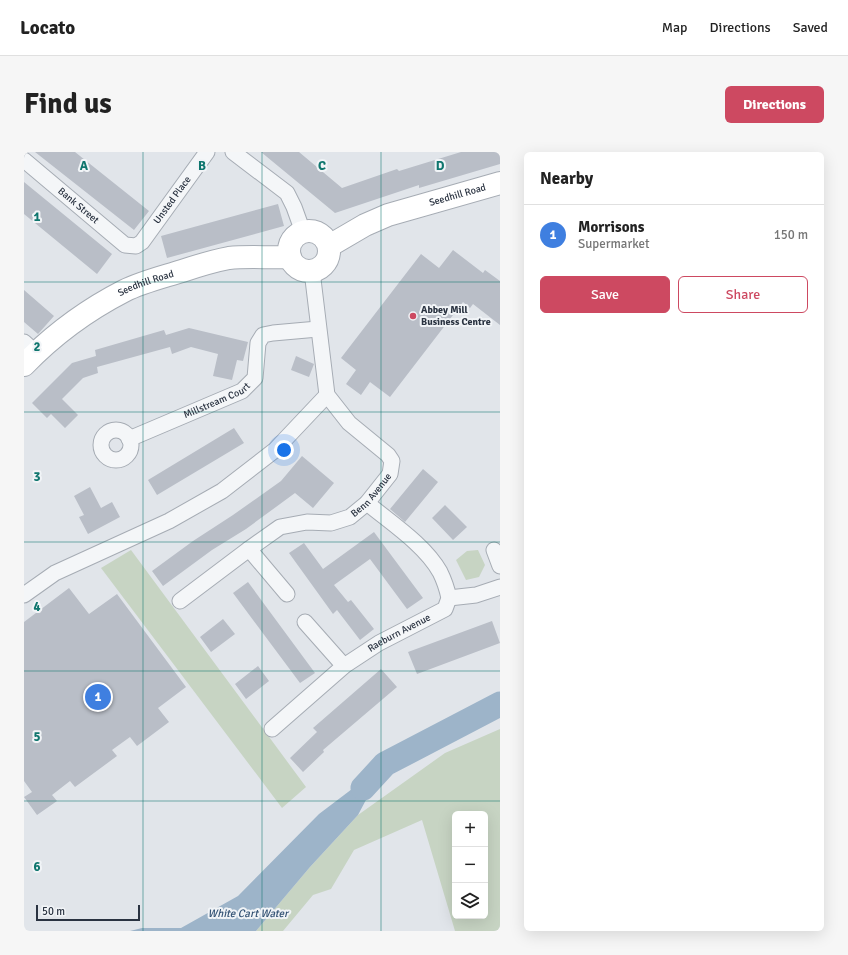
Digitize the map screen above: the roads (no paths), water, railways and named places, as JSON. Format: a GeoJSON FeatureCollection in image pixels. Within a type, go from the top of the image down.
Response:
{"type":"FeatureCollection","features":[{"type":"Feature","properties":{"kind":"street","name":"Unsted Place"},"geometry":{"type":"LineString","coordinates":[[136,246],[142,242],[207,152]]}},
{"type":"Feature","properties":{"kind":"street"},"geometry":{"type":"LineString","coordinates":[[233,152],[287,193],[303,232]]}},
{"type":"Feature","properties":{"kind":"street","name":"Bank Street"},"geometry":{"type":"LineString","coordinates":[[24,160],[125,245],[136,246]]}},
{"type":"Feature","properties":{"kind":"street","name":"Seedhill Road"},"geometry":{"type":"LineString","coordinates":[[329,246],[365,225],[388,215],[500,183]]}},
{"type":"Feature","properties":{"kind":"street"},"geometry":{"type":"LineString","coordinates":[[310,231],[320,234],[329,246],[329,253],[325,263],[322,267],[312,271],[297,267],[290,257],[289,250],[292,241],[296,236],[303,232],[310,231]]}},
{"type":"Feature","properties":{"kind":"street","name":"Seedhill Road"},"geometry":{"type":"LineString","coordinates":[[28,353],[89,311],[125,291],[154,280],[230,258],[290,257]]}},
{"type":"Feature","properties":{"kind":"street"},"geometry":{"type":"LineString","coordinates":[[24,595],[55,573],[169,521],[222,491],[275,450],[327,395],[312,271]]}},
{"type":"Feature","properties":{"kind":"street","name":"Millstream Court"},"geometry":{"type":"LineString","coordinates":[[129,439],[242,391],[255,378],[258,343],[263,335],[318,329]]}},
{"type":"Feature","properties":{"kind":"street","name":"Benn Avenue"},"geometry":{"type":"LineString","coordinates":[[180,601],[280,527],[307,522],[331,523],[350,517],[367,503],[390,474],[392,461],[388,455],[349,423],[327,395]]}},
{"type":"Feature","properties":{"kind":"street"},"geometry":{"type":"LineString","coordinates":[[367,503],[424,550],[440,573],[450,598],[476,595],[500,587]]}},
{"type":"Feature","properties":{"kind":"street"},"geometry":{"type":"LineString","coordinates":[[249,549],[287,594]]}},
{"type":"Feature","properties":{"kind":"street"},"geometry":{"type":"LineString","coordinates":[[494,550],[500,566]]}},
{"type":"Feature","properties":{"kind":"street","name":"Raeburn Avenue"},"geometry":{"type":"LineString","coordinates":[[272,729],[344,666],[379,643],[446,609],[450,598]]}},
{"type":"Feature","properties":{"kind":"street"},"geometry":{"type":"LineString","coordinates":[[305,622],[344,666]]}},
{"type":"Feature","properties":{"kind":"water","name":"White Cart Water"},"geometry":{"type":"Polygon","coordinates":[[[385,764],[358,815],[310,867],[256,931],[130,931],[142,928],[181,928],[238,896],[319,814],[385,764]]]}},
{"type":"Feature","properties":{"kind":"waterway","name":"White Cart Water"},"geometry":{"type":"LineString","coordinates":[[363,788],[385,764],[500,704]]}},
{"type":"Feature","properties":{"kind":"place","name":"Abbey Mill Business Centre"},"geometry":{"type":"Point","coordinates":[413,316]}},
{"type":"Feature","properties":{"kind":"place","name":"Morrisons"},"geometry":{"type":"Point","coordinates":[98,697]}}]}
